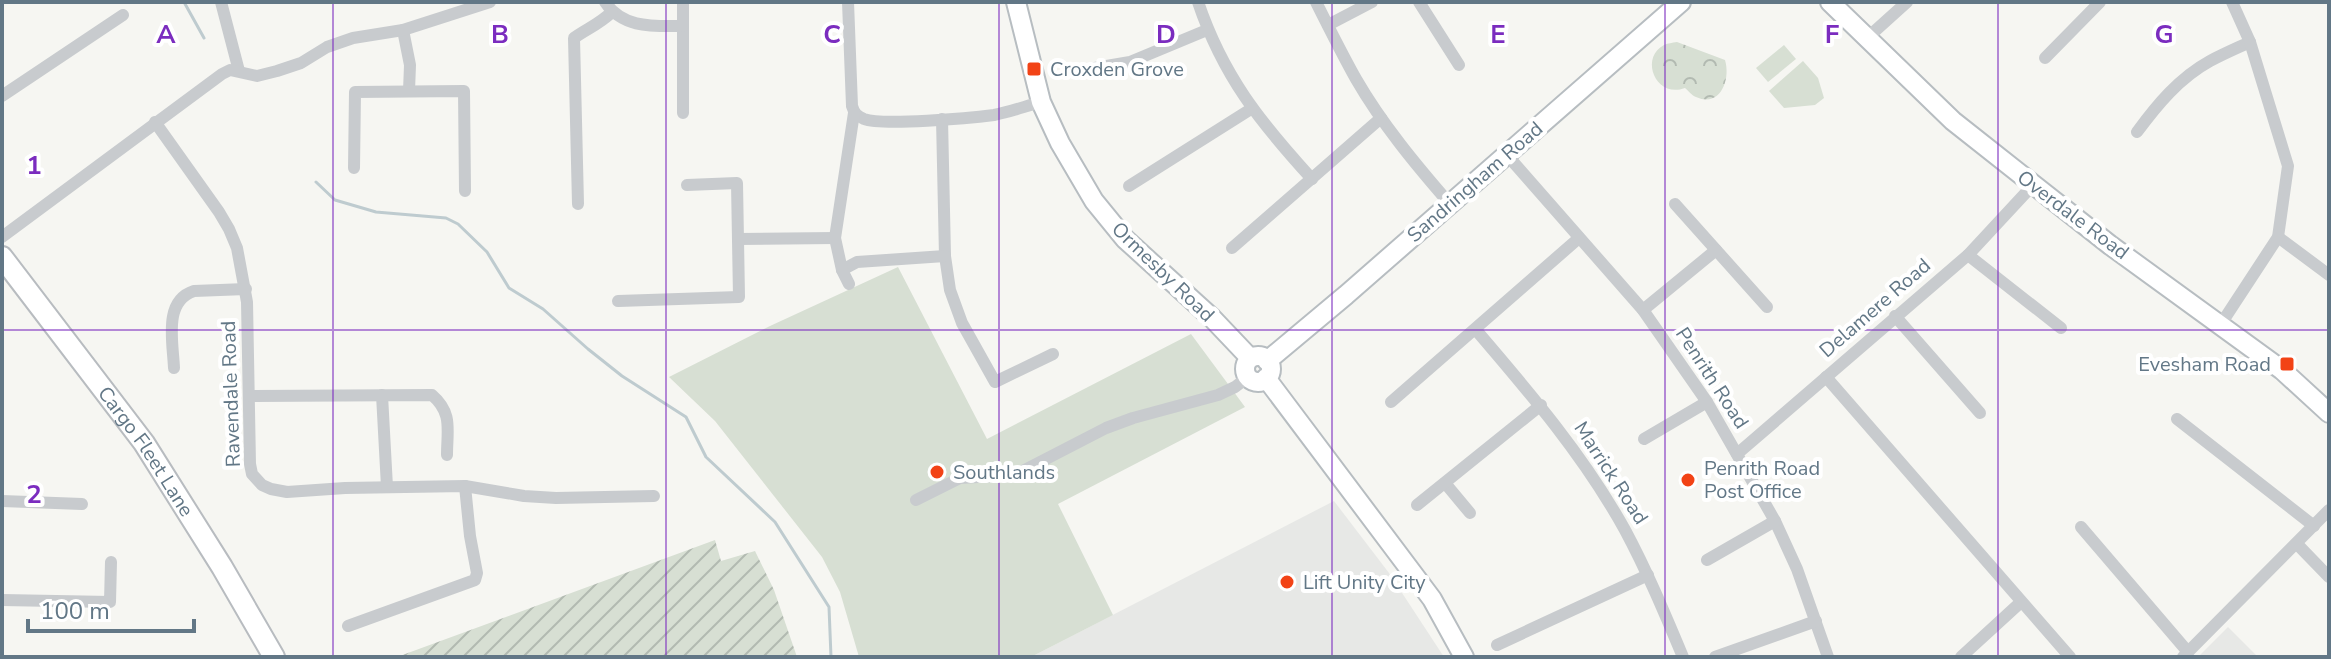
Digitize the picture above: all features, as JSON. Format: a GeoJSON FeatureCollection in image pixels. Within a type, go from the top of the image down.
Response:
{"type":"FeatureCollection","features":[{"type":"Feature","properties":{"kind":"main road","name":"Cargo Fleet Lane"},"geometry":{"type":"LineString","coordinates":[[2,257],[144,443],[274,657]]}},
{"type":"Feature","properties":{"kind":"street"},"geometry":{"type":"LineString","coordinates":[[221,2],[239,71]]}},
{"type":"Feature","properties":{"kind":"street"},"geometry":{"type":"LineString","coordinates":[[2,237],[230,70],[257,76],[277,71],[353,38],[403,30],[490,2]]}},
{"type":"Feature","properties":{"kind":"street"},"geometry":{"type":"LineString","coordinates":[[683,2],[683,113]]}},
{"type":"Feature","properties":{"kind":"street"},"geometry":{"type":"LineString","coordinates":[[848,2],[854,113],[835,238],[842,270],[849,284]]}},
{"type":"Feature","properties":{"kind":"street","name":"Ormesby Road"},"geometry":{"type":"LineString","coordinates":[[1016,2],[1041,102],[1060,143],[1094,201],[1125,239],[1212,318],[1258,369],[1432,599],[1464,657]]}},
{"type":"Feature","properties":{"kind":"street"},"geometry":{"type":"LineString","coordinates":[[1198,2],[1207,30],[1228,73],[1251,109],[1312,179]]}},
{"type":"Feature","properties":{"kind":"street"},"geometry":{"type":"LineString","coordinates":[[1316,2],[1356,80],[1381,118],[1450,204]]}},
{"type":"Feature","properties":{"kind":"street"},"geometry":{"type":"LineString","coordinates":[[1328,25],[1372,2]]}},
{"type":"Feature","properties":{"kind":"street"},"geometry":{"type":"LineString","coordinates":[[1419,2],[1459,65]]}},
{"type":"Feature","properties":{"kind":"street","name":"Sandringham Road"},"geometry":{"type":"LineString","coordinates":[[1258,369],[1681,2]]}},
{"type":"Feature","properties":{"kind":"street","name":"Overdale Road"},"geometry":{"type":"LineString","coordinates":[[1830,2],[1953,121],[2032,186],[2282,370],[2329,413]]}},
{"type":"Feature","properties":{"kind":"street"},"geometry":{"type":"LineString","coordinates":[[1866,39],[1907,2]]}},
{"type":"Feature","properties":{"kind":"street"},"geometry":{"type":"LineString","coordinates":[[2045,58],[2100,2]]}},
{"type":"Feature","properties":{"kind":"street"},"geometry":{"type":"LineString","coordinates":[[2221,324],[2278,237],[2288,166],[2250,42],[2232,2]]}},
{"type":"Feature","properties":{"kind":"street"},"geometry":{"type":"LineString","coordinates":[[578,204],[574,38],[599,25],[608,7],[626,21],[641,25],[683,26]]}},
{"type":"Feature","properties":{"kind":"street"},"geometry":{"type":"LineString","coordinates":[[2,96],[123,15]]}},
{"type":"Feature","properties":{"kind":"street"},"geometry":{"type":"LineString","coordinates":[[403,30],[410,65],[409,91]]}},
{"type":"Feature","properties":{"kind":"street"},"geometry":{"type":"LineString","coordinates":[[1083,70],[1130,62],[1207,30]]}},
{"type":"Feature","properties":{"kind":"street"},"geometry":{"type":"LineString","coordinates":[[2137,132],[2181,81],[2207,62],[2250,42]]}},
{"type":"Feature","properties":{"kind":"street"},"geometry":{"type":"LineString","coordinates":[[354,168],[355,92],[464,91],[465,191]]}},
{"type":"Feature","properties":{"kind":"street"},"geometry":{"type":"LineString","coordinates":[[854,113],[872,121],[942,119],[995,115],[1041,102]]}},
{"type":"Feature","properties":{"kind":"street"},"geometry":{"type":"LineString","coordinates":[[1129,186],[1251,109]]}},
{"type":"Feature","properties":{"kind":"street"},"geometry":{"type":"LineString","coordinates":[[1232,248],[1381,118]]}},
{"type":"Feature","properties":{"kind":"street"},"geometry":{"type":"LineString","coordinates":[[942,119],[945,256],[950,290],[962,323],[995,382],[1053,354]]}},
{"type":"Feature","properties":{"kind":"street","name":"Ravendale Road"},"geometry":{"type":"LineString","coordinates":[[155,122],[201,183],[237,248],[246,289],[250,464],[252,474],[262,485],[287,492],[465,486],[556,498],[654,496]]}},
{"type":"Feature","properties":{"kind":"street","name":"Penrith Road"},"geometry":{"type":"LineString","coordinates":[[1507,155],[1643,310],[1707,402],[1775,521],[1797,569],[1828,657]]}},
{"type":"Feature","properties":{"kind":"street"},"geometry":{"type":"LineString","coordinates":[[618,301],[739,297],[737,183],[687,185]]}},
{"type":"Feature","properties":{"kind":"street","name":"Delamere Road"},"geometry":{"type":"LineString","coordinates":[[1737,454],[1968,255],[2032,186]]}},
{"type":"Feature","properties":{"kind":"street"},"geometry":{"type":"LineString","coordinates":[[1675,204],[1767,307]]}},
{"type":"Feature","properties":{"kind":"street"},"geometry":{"type":"LineString","coordinates":[[2278,237],[2329,275]]}},
{"type":"Feature","properties":{"kind":"street"},"geometry":{"type":"LineString","coordinates":[[738,239],[835,238]]}},
{"type":"Feature","properties":{"kind":"street"},"geometry":{"type":"LineString","coordinates":[[1391,402],[1579,238]]}},
{"type":"Feature","properties":{"kind":"street"},"geometry":{"type":"LineString","coordinates":[[1643,310],[1716,250]]}},
{"type":"Feature","properties":{"kind":"street"},"geometry":{"type":"LineString","coordinates":[[1968,255],[2061,328]]}},
{"type":"Feature","properties":{"kind":"street"},"geometry":{"type":"LineString","coordinates":[[842,270],[857,262],[945,256]]}},
{"type":"Feature","properties":{"kind":"street"},"geometry":{"type":"LineString","coordinates":[[174,368],[173,311],[177,301],[194,291],[246,289]]}},
{"type":"Feature","properties":{"kind":"street"},"geometry":{"type":"LineString","coordinates":[[1895,316],[1980,413]]}},
{"type":"Feature","properties":{"kind":"street","name":"Marrick Road"},"geometry":{"type":"LineString","coordinates":[[1476,330],[1541,405],[1600,488],[1648,575],[1683,657]]}},
{"type":"Feature","properties":{"kind":"street"},"geometry":{"type":"LineString","coordinates":[[916,500],[960,478],[1015,475],[1106,428],[1218,395],[1235,387],[1258,369]]}},
{"type":"Feature","properties":{"kind":"street"},"geometry":{"type":"LineString","coordinates":[[1826,377],[2070,657]]}},
{"type":"Feature","properties":{"kind":"street"},"geometry":{"type":"LineString","coordinates":[[382,395],[387,487]]}},
{"type":"Feature","properties":{"kind":"street"},"geometry":{"type":"LineString","coordinates":[[250,396],[432,395],[447,412],[447,455]]}},
{"type":"Feature","properties":{"kind":"street"},"geometry":{"type":"LineString","coordinates":[[1644,439],[1707,402]]}},
{"type":"Feature","properties":{"kind":"street"},"geometry":{"type":"LineString","coordinates":[[1417,505],[1433,500],[1445,483],[1541,405]]}},
{"type":"Feature","properties":{"kind":"street"},"geometry":{"type":"LineString","coordinates":[[2177,419],[2314,526]]}},
{"type":"Feature","properties":{"kind":"street"},"geometry":{"type":"LineString","coordinates":[[1445,483],[1470,513]]}},
{"type":"Feature","properties":{"kind":"street"},"geometry":{"type":"LineString","coordinates":[[348,626],[475,580],[477,573],[465,486]]}},
{"type":"Feature","properties":{"kind":"street"},"geometry":{"type":"LineString","coordinates":[[2,501],[82,504]]}},
{"type":"Feature","properties":{"kind":"street"},"geometry":{"type":"LineString","coordinates":[[2081,527],[2185,654],[2329,510]]}},
{"type":"Feature","properties":{"kind":"street"},"geometry":{"type":"LineString","coordinates":[[1707,560],[1775,521]]}},
{"type":"Feature","properties":{"kind":"street"},"geometry":{"type":"LineString","coordinates":[[2297,544],[2329,577]]}},
{"type":"Feature","properties":{"kind":"street"},"geometry":{"type":"LineString","coordinates":[[2,600],[110,602],[111,562]]}},
{"type":"Feature","properties":{"kind":"street"},"geometry":{"type":"LineString","coordinates":[[1497,645],[1648,575]]}},
{"type":"Feature","properties":{"kind":"street"},"geometry":{"type":"LineString","coordinates":[[1961,657],[2021,602]]}},
{"type":"Feature","properties":{"kind":"street"},"geometry":{"type":"LineString","coordinates":[[1715,657],[1816,621]]}},
{"type":"Feature","properties":{"kind":"shaded area","name":"Lift Unity City"},"geometry":{"type":"Polygon","coordinates":[[[1334,501],[1389,573],[1444,657],[1031,657],[1334,501]]]}},
{"type":"Feature","properties":{"kind":"shaded area"},"geometry":{"type":"Polygon","coordinates":[[[2228,627],[2258,657],[2198,657],[2228,627]]]}},
{"type":"Feature","properties":{"kind":"green space"},"geometry":{"type":"Polygon","coordinates":[[[1677,42],[1725,60],[1725,83],[1712,99],[1694,96],[1685,88],[1666,88],[1654,76],[1652,67],[1657,51],[1664,45],[1677,42]]]}},
{"type":"Feature","properties":{"kind":"green space"},"geometry":{"type":"Polygon","coordinates":[[[1784,45],[1796,59],[1768,82],[1756,68],[1784,45]]]}},
{"type":"Feature","properties":{"kind":"green space"},"geometry":{"type":"Polygon","coordinates":[[[1803,61],[1818,78],[1824,98],[1815,105],[1784,108],[1769,91],[1803,61]]]}},
{"type":"Feature","properties":{"kind":"green space","name":"Southlands"},"geometry":{"type":"Polygon","coordinates":[[[898,267],[987,439],[1191,334],[1245,407],[1058,504],[1113,615],[1031,657],[859,657],[840,592],[822,557],[715,421],[669,377],[898,267]]]}},
{"type":"Feature","properties":{"kind":"green space"},"geometry":{"type":"Polygon","coordinates":[[[715,540],[721,561],[755,551],[774,590],[797,657],[397,657],[715,540]]]}},
{"type":"Feature","properties":{"kind":"waterway"},"geometry":{"type":"LineString","coordinates":[[184,2],[204,38]]}},
{"type":"Feature","properties":{"kind":"waterway"},"geometry":{"type":"LineString","coordinates":[[316,182],[335,200],[376,212],[446,218],[458,224],[487,252],[509,288],[543,309],[622,376],[686,417],[706,457],[775,522],[829,607],[831,657]]}},
{"type":"Feature","properties":{"kind":"place","name":"Croxden Grove"},"geometry":{"type":"Point","coordinates":[1034,69]}},
{"type":"Feature","properties":{"kind":"place","name":"Evesham Road"},"geometry":{"type":"Point","coordinates":[2287,364]}},
{"type":"Feature","properties":{"kind":"place","name":"Southlands"},"geometry":{"type":"Point","coordinates":[937,472]}},
{"type":"Feature","properties":{"kind":"place","name":"Penrith Road Post Office"},"geometry":{"type":"Point","coordinates":[1688,480]}},
{"type":"Feature","properties":{"kind":"place","name":"Lift Unity City"},"geometry":{"type":"Point","coordinates":[1287,582]}}]}
